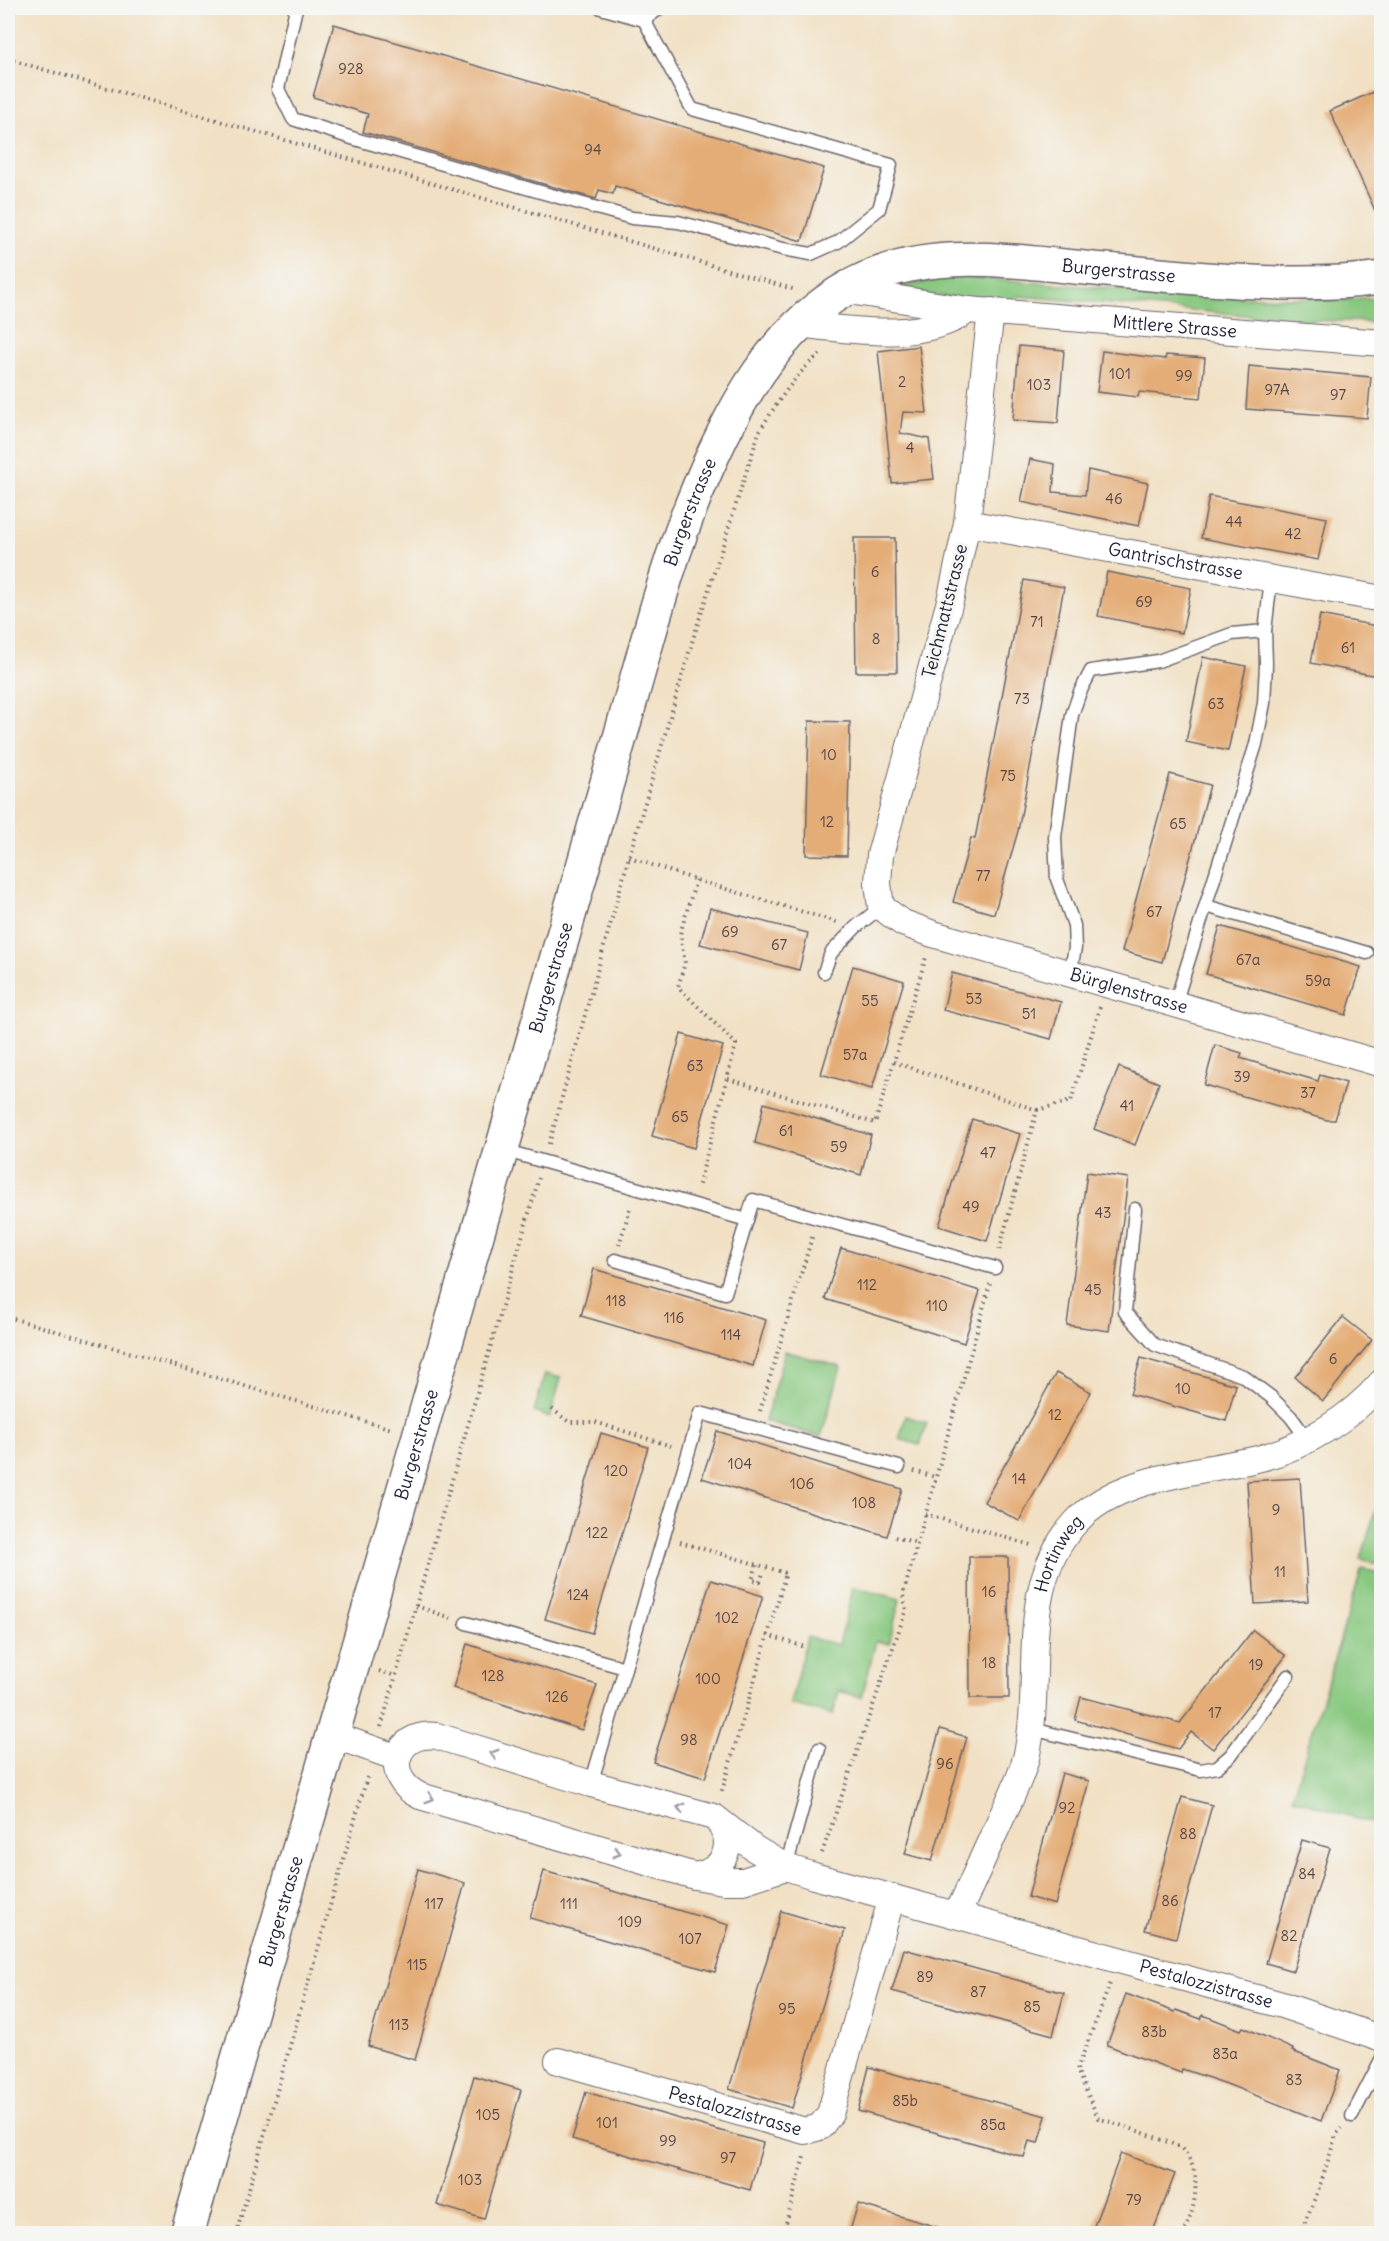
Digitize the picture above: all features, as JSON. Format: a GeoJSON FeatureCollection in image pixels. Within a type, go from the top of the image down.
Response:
{"type":"FeatureCollection","features":[{"type":"Feature","properties":{"kind":"main road","name":"Burgerstrasse"},"geometry":{"type":"LineString","coordinates":[[187,2234],[658,606],[692,504],[718,443],[746,393],[779,344],[797,324],[825,302],[860,281],[890,270],[927,261],[954,258],[1230,280],[1331,282],[1382,278]]}},
{"type":"Feature","properties":{"kind":"street","name":"Mittlere Strasse"},"geometry":{"type":"LineString","coordinates":[[843,290],[980,310],[1382,343]]}},
{"type":"Feature","properties":{"kind":"street"},"geometry":{"type":"LineString","coordinates":[[797,324],[872,331],[914,330],[943,324],[980,310]]}},
{"type":"Feature","properties":{"kind":"street","name":"Teichmattstrasse"},"geometry":{"type":"LineString","coordinates":[[881,907],[878,883],[880,855],[951,597],[967,523],[980,310]]}},
{"type":"Feature","properties":{"kind":"street","name":"Gantrischstrasse"},"geometry":{"type":"LineString","coordinates":[[967,523],[1382,599]]}},
{"type":"Feature","properties":{"kind":"street","name":"Bürglenstrasse"},"geometry":{"type":"LineString","coordinates":[[881,907],[903,923],[933,934],[1382,1064]]}},
{"type":"Feature","properties":{"kind":"street","name":"Hortinweg"},"geometry":{"type":"LineString","coordinates":[[957,1915],[1015,1789],[1026,1759],[1032,1729],[1033,1640],[1038,1605],[1055,1552],[1076,1522],[1095,1505],[1121,1491],[1166,1476],[1262,1458],[1307,1439],[1374,1395]]}},
{"type":"Feature","properties":{"kind":"street"},"geometry":{"type":"LineString","coordinates":[[333,1735],[386,1754],[397,1766],[402,1782],[420,1796],[695,1876],[723,1881],[743,1881],[786,1867]]}},
{"type":"Feature","properties":{"kind":"street","name":"Pestalozzistrasse"},"geometry":{"type":"LineString","coordinates":[[386,1754],[401,1751],[413,1738],[437,1736],[591,1784],[714,1818],[755,1849],[786,1867],[814,1876],[1282,2005],[1382,2039]]}},
{"type":"Feature","properties":{"kind":"street"},"geometry":{"type":"LineString","coordinates":[[695,1876],[712,1871],[724,1857],[727,1840],[725,1832],[714,1818]]}},
{"type":"Feature","properties":{"kind":"street","name":"Pestalozzistrasse"},"geometry":{"type":"LineString","coordinates":[[558,2061],[805,2131],[820,2127],[830,2114],[892,1897]]}},
{"type":"Feature","properties":{"kind":"lane"},"geometry":{"type":"LineString","coordinates":[[296,8],[278,90],[293,119],[355,139],[632,218],[678,222],[811,254],[838,242],[879,209],[891,165],[692,109],[644,20],[601,8]]}},
{"type":"Feature","properties":{"kind":"lane"},"geometry":{"type":"LineString","coordinates":[[644,20],[660,8]]}},
{"type":"Feature","properties":{"kind":"lane"},"geometry":{"type":"LineString","coordinates":[[1175,1004],[1256,744],[1265,684],[1265,630],[1271,579]]}},
{"type":"Feature","properties":{"kind":"lane"},"geometry":{"type":"LineString","coordinates":[[1070,974],[1074,948],[1074,925],[1057,879],[1054,837],[1072,715],[1091,671],[1158,661],[1232,634],[1265,630]]}},
{"type":"Feature","properties":{"kind":"lane"},"geometry":{"type":"LineString","coordinates":[[1206,906],[1367,952]]}},
{"type":"Feature","properties":{"kind":"lane"},"geometry":{"type":"LineString","coordinates":[[824,972],[831,953],[856,927],[881,907]]}},
{"type":"Feature","properties":{"kind":"lane"},"geometry":{"type":"LineString","coordinates":[[502,1149],[747,1220]]}},
{"type":"Feature","properties":{"kind":"lane"},"geometry":{"type":"LineString","coordinates":[[615,1260],[725,1293],[753,1200],[995,1268]]}},
{"type":"Feature","properties":{"kind":"lane"},"geometry":{"type":"LineString","coordinates":[[1135,1209],[1125,1312],[1155,1345],[1243,1376],[1271,1397],[1291,1417],[1307,1439]]}},
{"type":"Feature","properties":{"kind":"lane"},"geometry":{"type":"LineString","coordinates":[[591,1784],[700,1413],[756,1426],[899,1467]]}},
{"type":"Feature","properties":{"kind":"lane"},"geometry":{"type":"LineString","coordinates":[[466,1623],[626,1668]]}},
{"type":"Feature","properties":{"kind":"lane"},"geometry":{"type":"LineString","coordinates":[[1032,1729],[1201,1770],[1217,1767],[1231,1755],[1287,1676]]}},
{"type":"Feature","properties":{"kind":"lane"},"geometry":{"type":"LineString","coordinates":[[786,1867],[819,1749]]}},
{"type":"Feature","properties":{"kind":"lane"},"geometry":{"type":"LineString","coordinates":[[1352,2116],[1382,2058]]}},
{"type":"Feature","properties":{"kind":"path"},"geometry":{"type":"LineString","coordinates":[[8,59],[795,290]]}},
{"type":"Feature","properties":{"kind":"path"},"geometry":{"type":"LineString","coordinates":[[236,2234],[386,1754],[396,1676],[693,639],[759,432],[808,364],[819,354],[827,351]]}},
{"type":"Feature","properties":{"kind":"path"},"geometry":{"type":"LineString","coordinates":[[629,857],[696,880],[856,927]]}},
{"type":"Feature","properties":{"kind":"path"},"geometry":{"type":"LineString","coordinates":[[693,1204],[729,1079],[736,1044],[678,987],[685,963],[680,934],[696,880]]}},
{"type":"Feature","properties":{"kind":"path"},"geometry":{"type":"LineString","coordinates":[[729,1079],[875,1123],[933,934]]}},
{"type":"Feature","properties":{"kind":"path"},"geometry":{"type":"LineString","coordinates":[[894,1062],[1037,1110],[1071,1101],[1107,985]]}},
{"type":"Feature","properties":{"kind":"path"},"geometry":{"type":"LineString","coordinates":[[814,1876],[906,1610],[903,1595],[1037,1110]]}},
{"type":"Feature","properties":{"kind":"path"},"geometry":{"type":"LineString","coordinates":[[615,1260],[637,1188]]}},
{"type":"Feature","properties":{"kind":"path"},"geometry":{"type":"LineString","coordinates":[[756,1426],[818,1219]]}},
{"type":"Feature","properties":{"kind":"path"},"geometry":{"type":"LineString","coordinates":[[8,1317],[419,1437]]}},
{"type":"Feature","properties":{"kind":"path"},"geometry":{"type":"LineString","coordinates":[[552,1409],[569,1422],[596,1422],[689,1452]]}},
{"type":"Feature","properties":{"kind":"path"},"geometry":{"type":"LineString","coordinates":[[925,1514],[1055,1552]]}},
{"type":"Feature","properties":{"kind":"path"},"geometry":{"type":"LineString","coordinates":[[663,1536],[786,1573],[714,1818]]}},
{"type":"Feature","properties":{"kind":"path"},"geometry":{"type":"LineString","coordinates":[[894,1537],[917,1543]]}},
{"type":"Feature","properties":{"kind":"path"},"geometry":{"type":"LineString","coordinates":[[757,1565],[752,1580],[760,1582],[763,1574]]}},
{"type":"Feature","properties":{"kind":"path"},"geometry":{"type":"LineString","coordinates":[[416,1606],[466,1623]]}},
{"type":"Feature","properties":{"kind":"path"},"geometry":{"type":"LineString","coordinates":[[768,1635],[805,1647]]}},
{"type":"Feature","properties":{"kind":"path"},"geometry":{"type":"LineString","coordinates":[[374,1670],[396,1676]]}},
{"type":"Feature","properties":{"kind":"path"},"geometry":{"type":"LineString","coordinates":[[1119,1961],[1077,2070],[1098,2118],[1181,2148],[1195,2170],[1194,2211],[1184,2234]]}},
{"type":"Feature","properties":{"kind":"path"},"geometry":{"type":"LineString","coordinates":[[1300,2234],[1320,2186],[1336,2135],[1352,2116]]}},
{"type":"Feature","properties":{"kind":"path"},"geometry":{"type":"LineString","coordinates":[[783,2234],[812,2130]]}},
{"type":"Feature","properties":{"kind":"green space"},"geometry":{"type":"Polygon","coordinates":[[[950,276],[1211,296],[1346,299],[1381,297],[1381,322],[1303,320],[1018,296],[1017,303],[904,293],[902,288],[950,276]]]}},
{"type":"Feature","properties":{"kind":"green space"},"geometry":{"type":"Polygon","coordinates":[[[785,1351],[841,1367],[821,1437],[765,1421],[785,1351]]]}},
{"type":"Feature","properties":{"kind":"green space"},"geometry":{"type":"Polygon","coordinates":[[[545,1374],[561,1378],[550,1417],[534,1412],[545,1374]]]}},
{"type":"Feature","properties":{"kind":"green space"},"geometry":{"type":"Polygon","coordinates":[[[906,1416],[927,1423],[920,1445],[899,1439],[906,1416]]]}},
{"type":"Feature","properties":{"kind":"green space"},"geometry":{"type":"Polygon","coordinates":[[[1381,1491],[1381,1565],[1361,1559],[1381,1491]]]}},
{"type":"Feature","properties":{"kind":"green space"},"geometry":{"type":"Polygon","coordinates":[[[1362,1568],[1381,1574],[1381,1826],[1292,1798],[1362,1568]]]}},
{"type":"Feature","properties":{"kind":"green space"},"geometry":{"type":"Polygon","coordinates":[[[853,1587],[900,1599],[889,1644],[876,1641],[862,1697],[839,1691],[833,1715],[790,1704],[807,1637],[839,1645],[853,1587]]]}},
{"type":"Feature","properties":{"kind":"building"},"geometry":{"type":"Polygon","coordinates":[[[334,24],[824,168],[802,241],[615,186],[613,194],[599,190],[596,199],[363,132],[368,114],[313,97],[334,24]]]}},
{"type":"Feature","properties":{"kind":"building"},"geometry":{"type":"Polygon","coordinates":[[[1382,88],[1382,226],[1330,111],[1382,88]]]}},
{"type":"Feature","properties":{"kind":"building"},"geometry":{"type":"Polygon","coordinates":[[[919,346],[927,413],[903,412],[900,433],[929,439],[934,479],[892,483],[878,351],[919,346]]]}},
{"type":"Feature","properties":{"kind":"building"},"geometry":{"type":"Polygon","coordinates":[[[1019,346],[1064,350],[1058,423],[1013,420],[1019,346]]]}},
{"type":"Feature","properties":{"kind":"building"},"geometry":{"type":"Polygon","coordinates":[[[1102,351],[1165,359],[1166,355],[1205,358],[1201,398],[1139,392],[1138,397],[1097,392],[1102,351]]]}},
{"type":"Feature","properties":{"kind":"building"},"geometry":{"type":"Polygon","coordinates":[[[1249,366],[1371,377],[1367,418],[1246,409],[1249,366]]]}},
{"type":"Feature","properties":{"kind":"building"},"geometry":{"type":"Polygon","coordinates":[[[1030,459],[1055,464],[1053,492],[1085,495],[1088,470],[1148,483],[1139,526],[1021,502],[1030,459]]]}},
{"type":"Feature","properties":{"kind":"building"},"geometry":{"type":"Polygon","coordinates":[[[1209,496],[1327,518],[1318,560],[1201,538],[1209,496]]]}},
{"type":"Feature","properties":{"kind":"building"},"geometry":{"type":"Polygon","coordinates":[[[854,538],[895,538],[897,672],[856,672],[854,538]]]}},
{"type":"Feature","properties":{"kind":"building"},"geometry":{"type":"Polygon","coordinates":[[[1107,572],[1191,588],[1182,633],[1098,616],[1107,572]]]}},
{"type":"Feature","properties":{"kind":"building"},"geometry":{"type":"Polygon","coordinates":[[[1024,580],[1064,587],[1018,831],[994,914],[953,902],[971,838],[975,839],[1024,580]]]}},
{"type":"Feature","properties":{"kind":"building"},"geometry":{"type":"Polygon","coordinates":[[[1320,615],[1382,627],[1382,677],[1311,663],[1320,615]]]}},
{"type":"Feature","properties":{"kind":"building"},"geometry":{"type":"Polygon","coordinates":[[[1203,657],[1246,666],[1228,751],[1186,742],[1203,657]]]}},
{"type":"Feature","properties":{"kind":"building"},"geometry":{"type":"Polygon","coordinates":[[[809,721],[850,722],[847,856],[806,855],[809,721]]]}},
{"type":"Feature","properties":{"kind":"building"},"geometry":{"type":"Polygon","coordinates":[[[1170,774],[1210,785],[1162,962],[1122,951],[1170,774]]]}},
{"type":"Feature","properties":{"kind":"building"},"geometry":{"type":"Polygon","coordinates":[[[710,908],[808,933],[799,970],[700,944],[710,908]]]}},
{"type":"Feature","properties":{"kind":"building"},"geometry":{"type":"Polygon","coordinates":[[[1220,926],[1361,967],[1346,1015],[1206,974],[1220,926]]]}},
{"type":"Feature","properties":{"kind":"building"},"geometry":{"type":"Polygon","coordinates":[[[853,966],[904,981],[872,1089],[821,1074],[853,966]]]}},
{"type":"Feature","properties":{"kind":"building"},"geometry":{"type":"Polygon","coordinates":[[[952,973],[1061,1002],[1051,1039],[943,1010],[952,973]]]}},
{"type":"Feature","properties":{"kind":"building"},"geometry":{"type":"Polygon","coordinates":[[[681,1034],[723,1046],[694,1148],[652,1136],[681,1034]]]}},
{"type":"Feature","properties":{"kind":"building"},"geometry":{"type":"Polygon","coordinates":[[[1215,1045],[1242,1053],[1240,1058],[1318,1081],[1320,1075],[1346,1083],[1335,1120],[1327,1120],[1204,1085],[1215,1045]]]}},
{"type":"Feature","properties":{"kind":"building"},"geometry":{"type":"Polygon","coordinates":[[[1119,1067],[1159,1083],[1135,1145],[1094,1129],[1119,1067]]]}},
{"type":"Feature","properties":{"kind":"building"},"geometry":{"type":"Polygon","coordinates":[[[764,1103],[871,1135],[861,1175],[755,1143],[764,1103]]]}},
{"type":"Feature","properties":{"kind":"building"},"geometry":{"type":"Polygon","coordinates":[[[972,1119],[1020,1134],[987,1241],[939,1226],[972,1119]]]}},
{"type":"Feature","properties":{"kind":"building"},"geometry":{"type":"Polygon","coordinates":[[[1087,1172],[1128,1178],[1109,1331],[1067,1325],[1087,1172]]]}},
{"type":"Feature","properties":{"kind":"building"},"geometry":{"type":"Polygon","coordinates":[[[841,1248],[980,1291],[964,1343],[825,1299],[841,1248]]]}},
{"type":"Feature","properties":{"kind":"building"},"geometry":{"type":"Polygon","coordinates":[[[594,1269],[766,1320],[753,1366],[581,1316],[594,1269]]]}},
{"type":"Feature","properties":{"kind":"building"},"geometry":{"type":"Polygon","coordinates":[[[1343,1317],[1372,1340],[1323,1401],[1295,1377],[1343,1317]]]}},
{"type":"Feature","properties":{"kind":"building"},"geometry":{"type":"Polygon","coordinates":[[[1141,1358],[1236,1385],[1226,1421],[1130,1394],[1141,1358]]]}},
{"type":"Feature","properties":{"kind":"building"},"geometry":{"type":"Polygon","coordinates":[[[1056,1373],[1091,1392],[1019,1521],[984,1502],[1056,1373]]]}},
{"type":"Feature","properties":{"kind":"building"},"geometry":{"type":"Polygon","coordinates":[[[717,1431],[902,1489],[887,1536],[702,1478],[717,1431]]]}},
{"type":"Feature","properties":{"kind":"building"},"geometry":{"type":"Polygon","coordinates":[[[601,1433],[648,1447],[592,1633],[545,1619],[601,1433]]]}},
{"type":"Feature","properties":{"kind":"building"},"geometry":{"type":"Polygon","coordinates":[[[1300,1478],[1308,1601],[1255,1604],[1247,1481],[1300,1478]]]}},
{"type":"Feature","properties":{"kind":"building"},"geometry":{"type":"Polygon","coordinates":[[[969,1557],[1008,1557],[1009,1698],[970,1698],[969,1557]]]}},
{"type":"Feature","properties":{"kind":"building"},"geometry":{"type":"Polygon","coordinates":[[[711,1580],[763,1596],[705,1778],[653,1762],[711,1580]]]}},
{"type":"Feature","properties":{"kind":"building"},"geometry":{"type":"Polygon","coordinates":[[[1253,1630],[1286,1656],[1213,1749],[1191,1732],[1178,1749],[1075,1720],[1081,1697],[1180,1723],[1253,1630]]]}},
{"type":"Feature","properties":{"kind":"building"},"geometry":{"type":"Polygon","coordinates":[[[467,1644],[597,1685],[582,1730],[453,1688],[467,1644]]]}},
{"type":"Feature","properties":{"kind":"building"},"geometry":{"type":"Polygon","coordinates":[[[940,1729],[967,1737],[932,1861],[905,1854],[940,1729]]]}},
{"type":"Feature","properties":{"kind":"building"},"geometry":{"type":"Polygon","coordinates":[[[1062,1773],[1089,1781],[1055,1905],[1028,1897],[1062,1773]]]}},
{"type":"Feature","properties":{"kind":"building"},"geometry":{"type":"Polygon","coordinates":[[[1182,1797],[1212,1805],[1176,1938],[1145,1930],[1182,1797]]]}},
{"type":"Feature","properties":{"kind":"building"},"geometry":{"type":"Polygon","coordinates":[[[1302,1840],[1330,1848],[1293,1971],[1266,1963],[1302,1840]]]}},
{"type":"Feature","properties":{"kind":"building"},"geometry":{"type":"Polygon","coordinates":[[[418,1869],[465,1883],[415,2060],[368,2046],[418,1869]]]}},
{"type":"Feature","properties":{"kind":"building"},"geometry":{"type":"Polygon","coordinates":[[[544,1871],[729,1925],[715,1972],[530,1918],[544,1871]]]}},
{"type":"Feature","properties":{"kind":"building"},"geometry":{"type":"Polygon","coordinates":[[[781,1911],[845,1930],[792,2108],[729,2089],[781,1911]]]}},
{"type":"Feature","properties":{"kind":"building"},"geometry":{"type":"Polygon","coordinates":[[[904,1949],[1064,1993],[1053,2035],[892,1991],[904,1949]]]}},
{"type":"Feature","properties":{"kind":"building"},"geometry":{"type":"Polygon","coordinates":[[[1126,1994],[1175,2012],[1176,2010],[1201,2019],[1203,2015],[1241,2030],[1243,2027],[1293,2049],[1292,2051],[1340,2070],[1321,2121],[1224,2083],[1182,2069],[1181,2073],[1107,2045],[1126,1994]]]}},
{"type":"Feature","properties":{"kind":"building"},"geometry":{"type":"Polygon","coordinates":[[[869,2067],[1046,2116],[1038,2143],[1029,2141],[1024,2157],[858,2111],[869,2067]]]}},
{"type":"Feature","properties":{"kind":"building"},"geometry":{"type":"Polygon","coordinates":[[[474,2076],[521,2090],[484,2219],[437,2205],[474,2076]]]}},
{"type":"Feature","properties":{"kind":"building"},"geometry":{"type":"Polygon","coordinates":[[[586,2092],[763,2143],[750,2190],[572,2139],[586,2092]]]}},
{"type":"Feature","properties":{"kind":"building"},"geometry":{"type":"Polygon","coordinates":[[[1121,2153],[1175,2174],[1152,2234],[1091,2234],[1121,2153]]]}},
{"type":"Feature","properties":{"kind":"building"},"geometry":{"type":"Polygon","coordinates":[[[858,2204],[941,2228],[940,2234],[849,2234],[858,2204]]]}}]}
